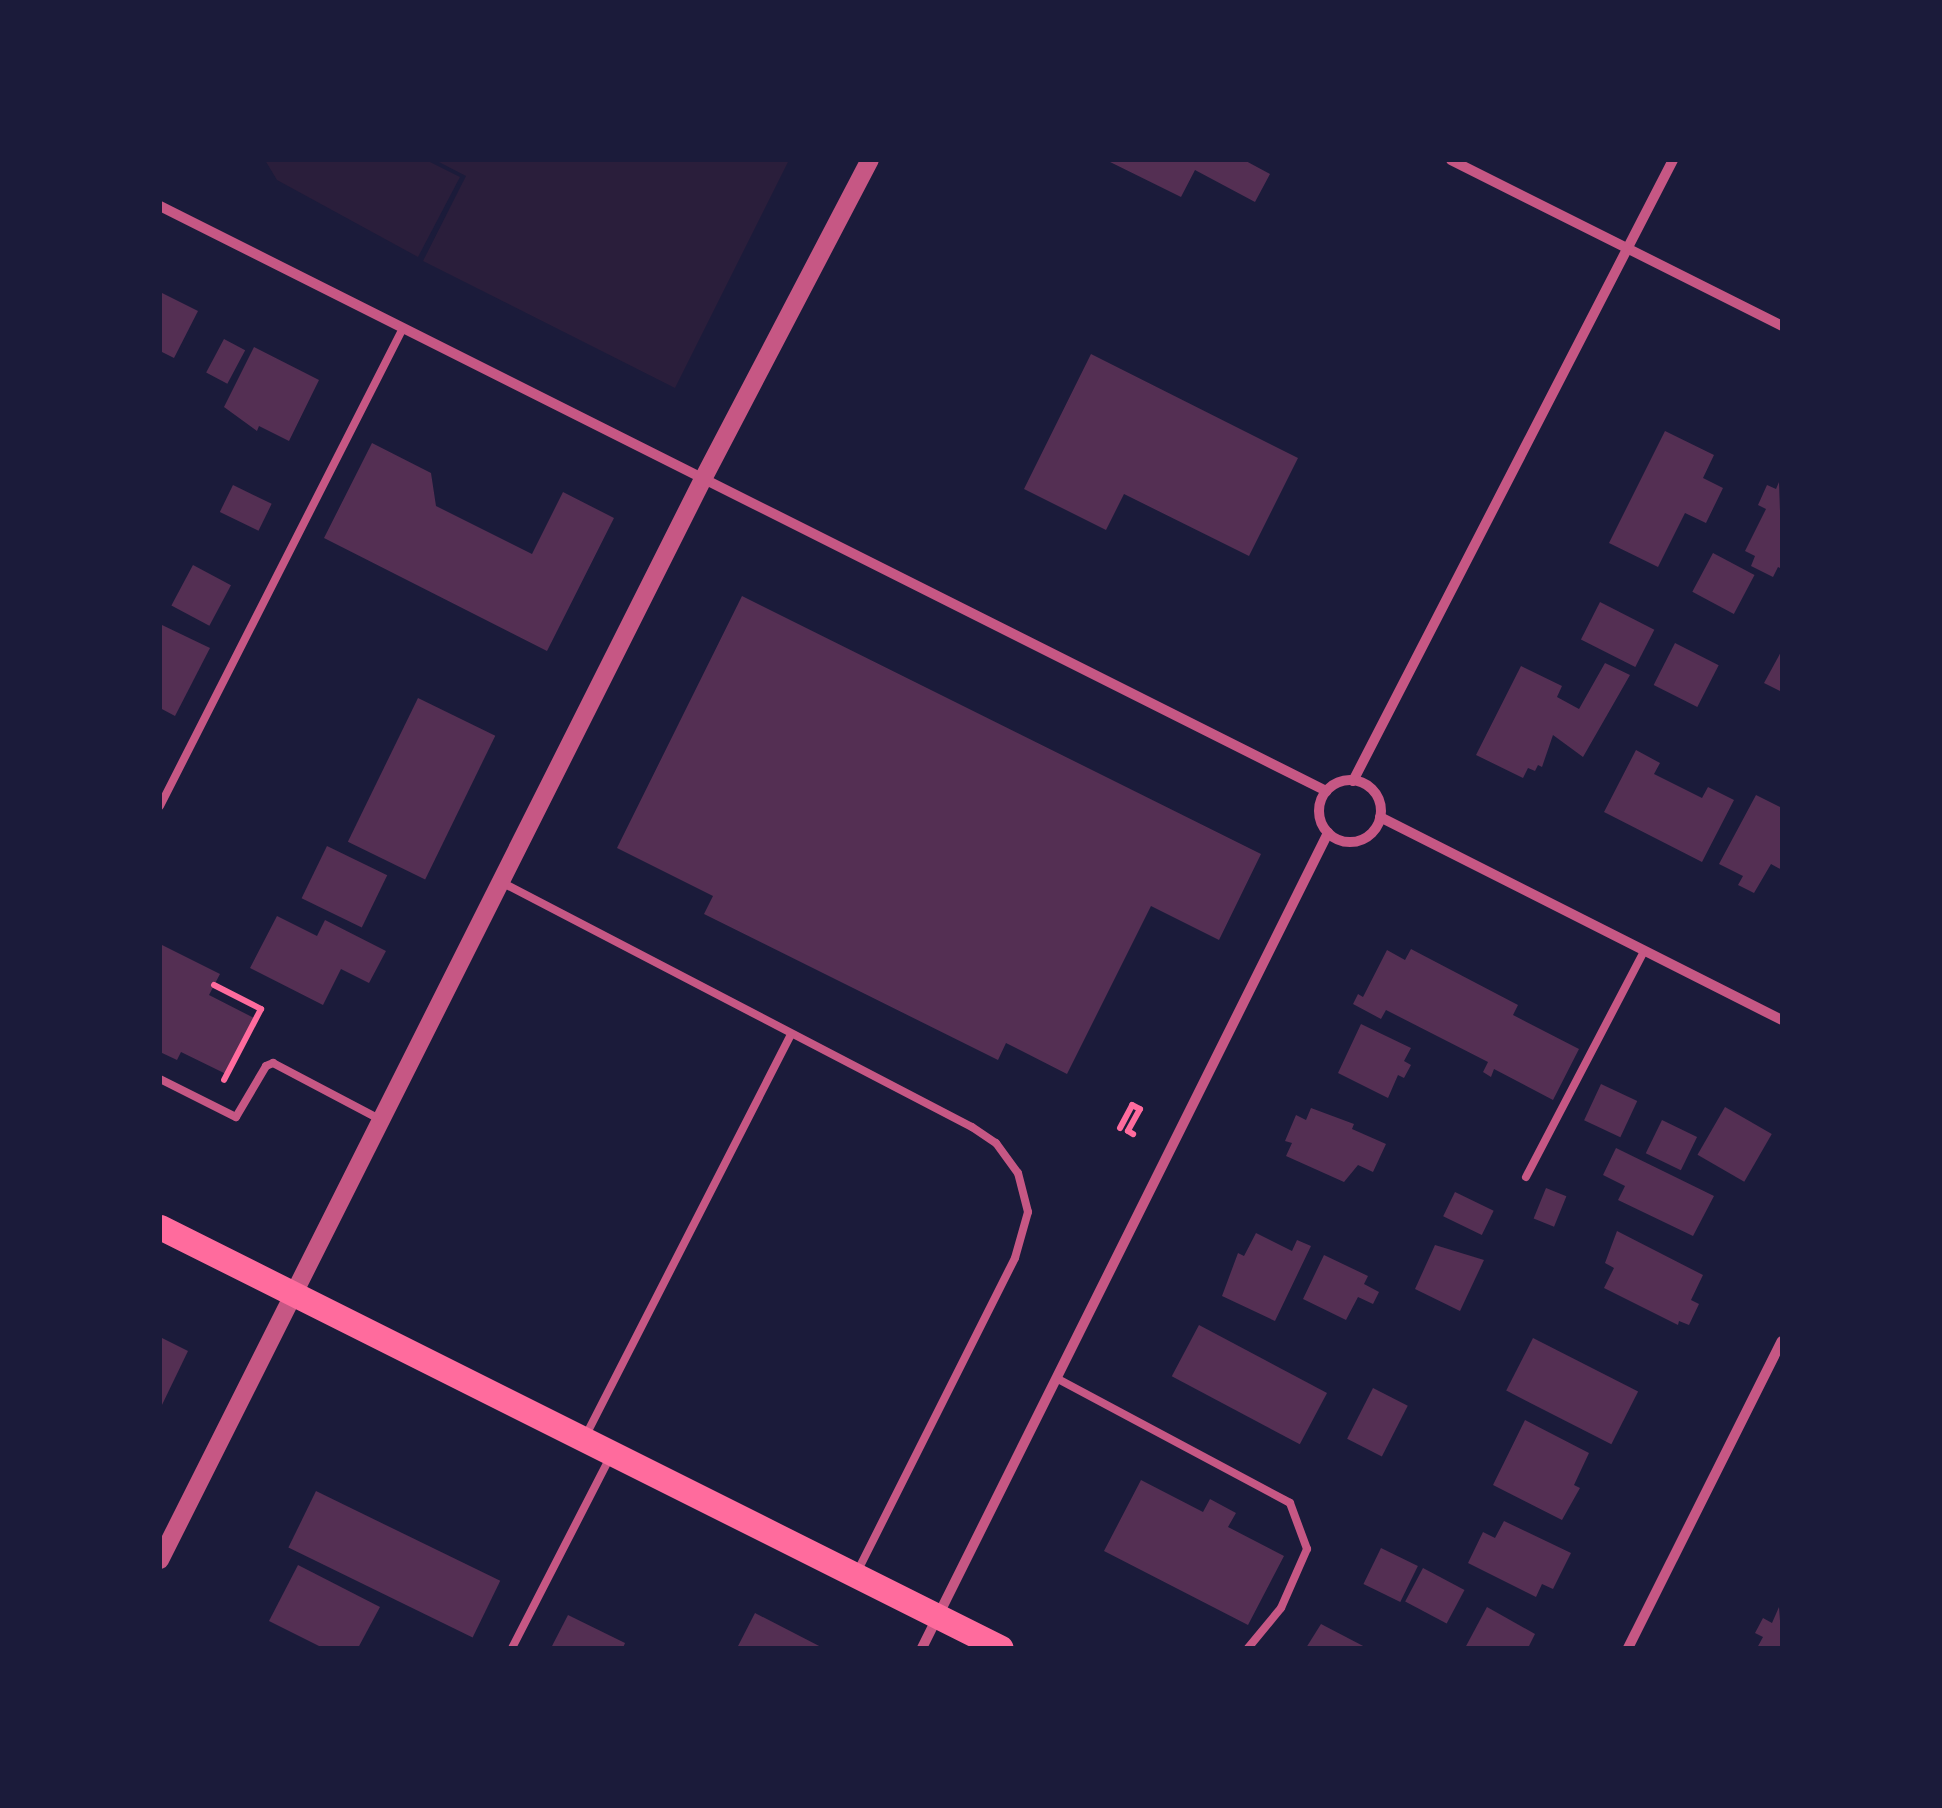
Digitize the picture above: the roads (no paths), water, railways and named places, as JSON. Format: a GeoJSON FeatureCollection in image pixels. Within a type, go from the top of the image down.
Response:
{"type":"FeatureCollection","features":[{"type":"Feature","properties":{"kind":"main road"},"geometry":{"type":"LineString","coordinates":[[160,1227],[1001,1648]]}},
{"type":"Feature","properties":{"kind":"street"},"geometry":{"type":"LineString","coordinates":[[160,1560],[704,479],[870,160]]}},
{"type":"Feature","properties":{"kind":"street"},"geometry":{"type":"LineString","coordinates":[[1451,160],[1782,326]]}},
{"type":"Feature","properties":{"kind":"street"},"geometry":{"type":"LineString","coordinates":[[1353,780],[1673,160]]}},
{"type":"Feature","properties":{"kind":"street"},"geometry":{"type":"LineString","coordinates":[[160,206],[1326,791]]}},
{"type":"Feature","properties":{"kind":"street"},"geometry":{"type":"LineString","coordinates":[[1353,780],[1363,783],[1378,798],[1380,817],[1363,839],[1344,842],[1328,833],[1319,808],[1326,791],[1334,784],[1353,780]]}},
{"type":"Feature","properties":{"kind":"street"},"geometry":{"type":"LineString","coordinates":[[1380,817],[1782,1020]]}},
{"type":"Feature","properties":{"kind":"street"},"geometry":{"type":"LineString","coordinates":[[922,1648],[1328,833]]}},
{"type":"Feature","properties":{"kind":"street"},"geometry":{"type":"LineString","coordinates":[[1628,1648],[1782,1341]]}},
{"type":"Feature","properties":{"kind":"lane"},"geometry":{"type":"LineString","coordinates":[[160,806],[403,328]]}},
{"type":"Feature","properties":{"kind":"lane"},"geometry":{"type":"LineString","coordinates":[[503,883],[996,1143],[1018,1173],[1027,1198],[1016,1258],[855,1575]]}},
{"type":"Feature","properties":{"kind":"lane"},"geometry":{"type":"LineString","coordinates":[[1526,1177],[1644,951]]}},
{"type":"Feature","properties":{"kind":"lane"},"geometry":{"type":"LineString","coordinates":[[584,1439],[792,1034]]}},
{"type":"Feature","properties":{"kind":"lane"},"geometry":{"type":"LineString","coordinates":[[160,1079],[236,1117],[266,1066],[272,1063],[381,1120]]}},
{"type":"Feature","properties":{"kind":"lane"},"geometry":{"type":"LineString","coordinates":[[1058,1379],[1290,1503],[1306,1550],[1280,1608],[1248,1648]]}},
{"type":"Feature","properties":{"kind":"lane"},"geometry":{"type":"LineString","coordinates":[[512,1648],[612,1453]]}}]}
